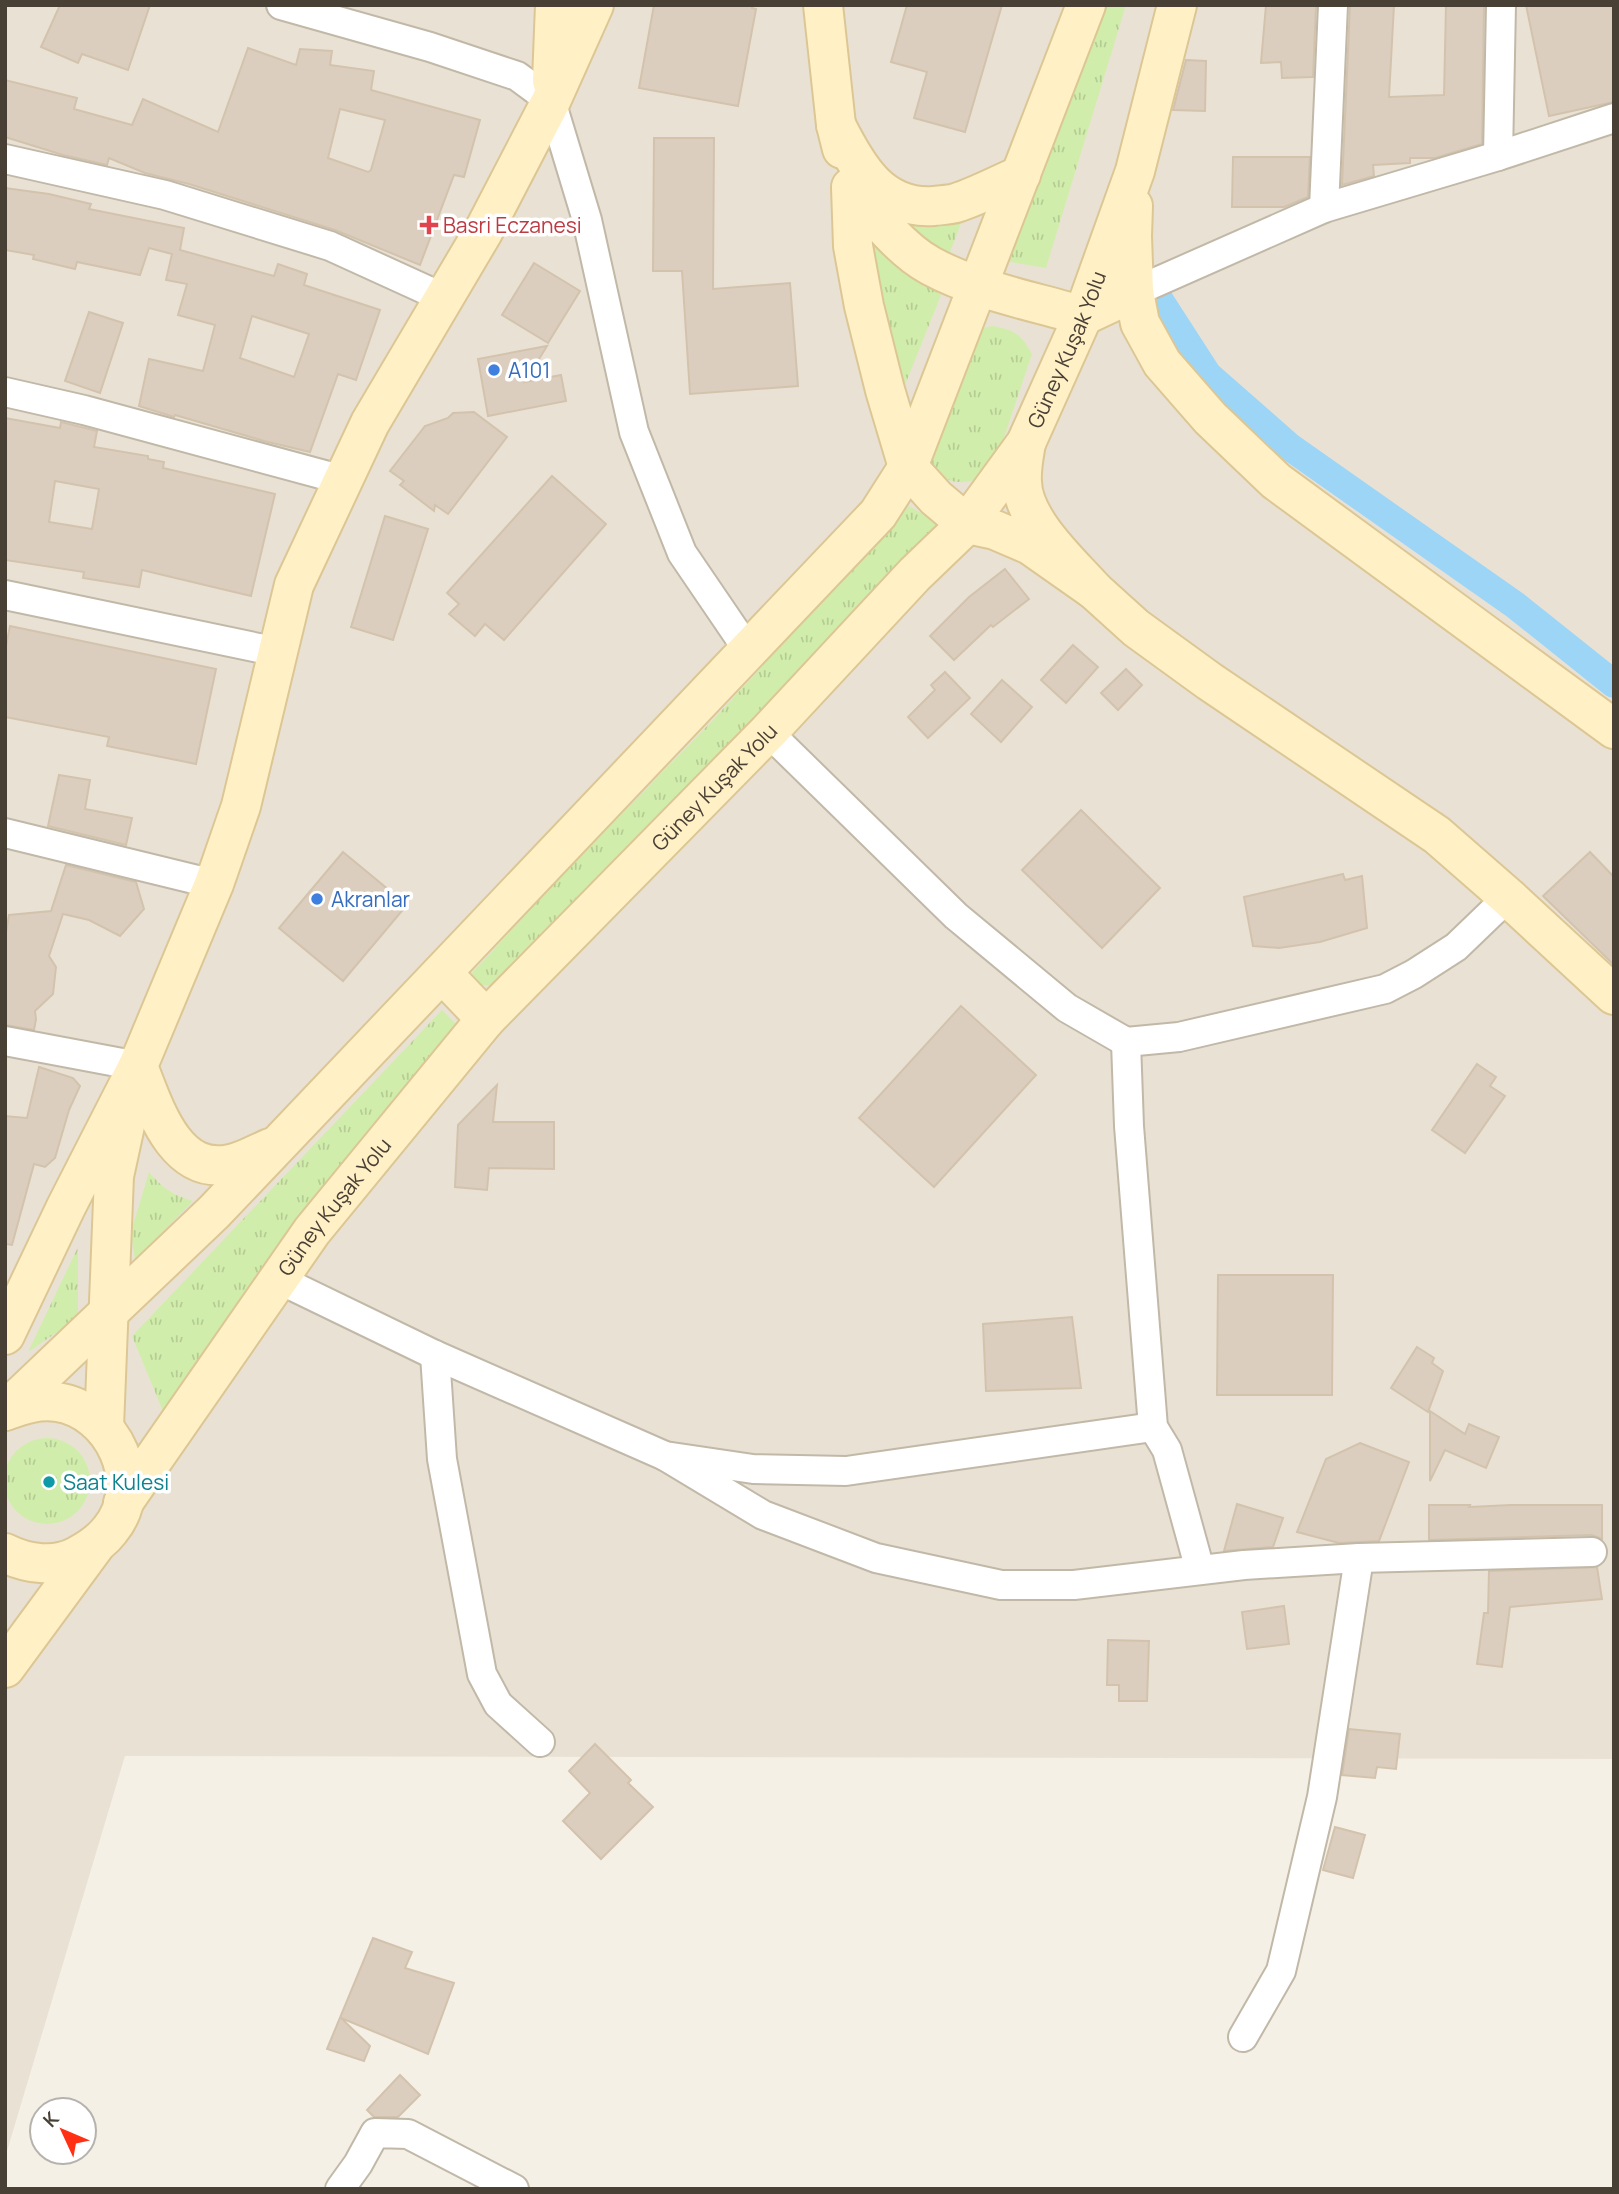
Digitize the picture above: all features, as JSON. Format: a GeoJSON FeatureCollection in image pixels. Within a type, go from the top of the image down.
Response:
{"type":"FeatureCollection","features":[{"type":"Feature","properties":{"kind":"main road"},"geometry":{"type":"LineString","coordinates":[[551,101],[555,5]]}},
{"type":"Feature","properties":{"kind":"main road"},"geometry":{"type":"LineString","coordinates":[[5,1335],[14,1294],[138,1066],[214,884],[241,806],[294,585],[370,423],[483,232],[551,101],[594,5]]}},
{"type":"Feature","properties":{"kind":"main road"},"geometry":{"type":"LineString","coordinates":[[823,5],[836,125],[851,187],[853,246],[864,306],[908,467],[936,498],[967,524],[995,530],[1030,545],[1094,590]]}},
{"type":"Feature","properties":{"kind":"main road"},"geometry":{"type":"LineString","coordinates":[[5,1411],[214,1212],[878,514],[908,467],[1086,5]]}},
{"type":"Feature","properties":{"kind":"main road","name":"Güney Kuşak Yolu"},"geometry":{"type":"LineString","coordinates":[[5,1668],[94,1547],[112,1528],[123,1503],[312,1231],[486,1019],[768,732],[915,574],[967,524],[1026,443],[1083,316],[1135,172],[1177,5]]}},
{"type":"Feature","properties":{"kind":"main road"},"geometry":{"type":"LineString","coordinates":[[836,125],[853,160],[877,188],[893,199],[917,207],[953,204],[1021,175]]}},
{"type":"Feature","properties":{"kind":"main road"},"geometry":{"type":"LineString","coordinates":[[1135,172],[1132,236],[1134,292],[1140,323],[1162,363],[1210,418],[1276,481],[1614,729]]}},
{"type":"Feature","properties":{"kind":"main road"},"geometry":{"type":"LineString","coordinates":[[851,187],[874,215],[929,265],[979,285],[1083,316],[1134,292]]}},
{"type":"Feature","properties":{"kind":"main road"},"geometry":{"type":"LineString","coordinates":[[1026,443],[1021,483],[1030,511],[1050,542],[1094,590],[1136,628],[1209,681],[1437,835],[1614,995]]}},
{"type":"Feature","properties":{"kind":"main road"},"geometry":{"type":"LineString","coordinates":[[442,973],[486,1019]]}},
{"type":"Feature","properties":{"kind":"main road"},"geometry":{"type":"LineString","coordinates":[[138,1066],[163,1128],[179,1147],[201,1164],[230,1164],[280,1144]]}},
{"type":"Feature","properties":{"kind":"main road"},"geometry":{"type":"LineString","coordinates":[[104,1427],[114,1176],[138,1066]]}},
{"type":"Feature","properties":{"kind":"main road"},"geometry":{"type":"LineString","coordinates":[[5,1411],[30,1402],[57,1402],[83,1410],[104,1427],[119,1450],[126,1476],[123,1503]]}},
{"type":"Feature","properties":{"kind":"main road"},"geometry":{"type":"LineString","coordinates":[[10,1557],[44,1564],[70,1559],[94,1547]]}},
{"type":"Feature","properties":{"kind":"street"},"geometry":{"type":"LineString","coordinates":[[281,5],[430,47],[517,75],[551,101],[587,220],[634,432],[682,553],[747,650]]}},
{"type":"Feature","properties":{"kind":"street"},"geometry":{"type":"LineString","coordinates":[[1324,208],[1333,5]]}},
{"type":"Feature","properties":{"kind":"street"},"geometry":{"type":"LineString","coordinates":[[1498,156],[1501,5]]}},
{"type":"Feature","properties":{"kind":"street"},"geometry":{"type":"LineString","coordinates":[[1134,292],[1324,208],[1614,118]]}},
{"type":"Feature","properties":{"kind":"street"},"geometry":{"type":"LineString","coordinates":[[5,159],[165,195],[330,246],[444,298]]}},
{"type":"Feature","properties":{"kind":"street"},"geometry":{"type":"LineString","coordinates":[[5,392],[84,410],[343,480]]}},
{"type":"Feature","properties":{"kind":"street"},"geometry":{"type":"LineString","coordinates":[[5,595],[278,652]]}},
{"type":"Feature","properties":{"kind":"street"},"geometry":{"type":"LineString","coordinates":[[768,732],[956,916],[1067,1008],[1126,1042],[1179,1037],[1385,989],[1455,947],[1508,897]]}},
{"type":"Feature","properties":{"kind":"street"},"geometry":{"type":"LineString","coordinates":[[5,833],[214,884]]}},
{"type":"Feature","properties":{"kind":"street"},"geometry":{"type":"LineString","coordinates":[[5,1041],[138,1066]]}},
{"type":"Feature","properties":{"kind":"street"},"geometry":{"type":"LineString","coordinates":[[1126,1042],[1129,1126],[1153,1427],[1167,1450],[1200,1570]]}},
{"type":"Feature","properties":{"kind":"street"},"geometry":{"type":"LineString","coordinates":[[278,1279],[435,1355],[665,1456],[763,1515],[876,1558],[989,1583],[1074,1585],[1244,1565],[1359,1558],[1592,1552]]}},
{"type":"Feature","properties":{"kind":"street"},"geometry":{"type":"LineString","coordinates":[[435,1355],[442,1459],[482,1674],[498,1704],[540,1742]]}},
{"type":"Feature","properties":{"kind":"street"},"geometry":{"type":"LineString","coordinates":[[665,1456],[753,1469],[846,1471],[1153,1427]]}},
{"type":"Feature","properties":{"kind":"street"},"geometry":{"type":"LineString","coordinates":[[1243,2037],[1281,1971],[1322,1797],[1359,1558]]}},
{"type":"Feature","properties":{"kind":"street"},"geometry":{"type":"LineString","coordinates":[[340,2189],[375,2133],[408,2134],[514,2189]]}},
{"type":"Feature","properties":{"kind":"shaded area"},"geometry":{"type":"Polygon","coordinates":[[[5,5],[1614,5],[1614,1759],[125,1756],[5,2158],[5,5]]]}},
{"type":"Feature","properties":{"kind":"green space"},"geometry":{"type":"Polygon","coordinates":[[[1087,5],[1126,5],[1046,268],[999,260],[1087,5]]]}},
{"type":"Feature","properties":{"kind":"green space"},"geometry":{"type":"Polygon","coordinates":[[[895,211],[964,215],[948,258],[935,252],[895,211]]]}},
{"type":"Feature","properties":{"kind":"green space"},"geometry":{"type":"Polygon","coordinates":[[[870,230],[917,278],[941,295],[903,390],[884,337],[870,230]]]}},
{"type":"Feature","properties":{"kind":"green space"},"geometry":{"type":"Polygon","coordinates":[[[992,326],[1016,334],[1032,354],[993,470],[972,480],[954,481],[938,472],[925,453],[971,331],[992,326]]]}},
{"type":"Feature","properties":{"kind":"green space"},"geometry":{"type":"Polygon","coordinates":[[[909,506],[944,526],[501,986],[479,985],[471,980],[472,973],[556,882],[713,720],[909,506]]]}},
{"type":"Feature","properties":{"kind":"green space"},"geometry":{"type":"Polygon","coordinates":[[[442,1010],[457,1025],[165,1416],[132,1336],[442,1010]]]}},
{"type":"Feature","properties":{"kind":"green space"},"geometry":{"type":"Polygon","coordinates":[[[149,1172],[168,1190],[193,1201],[135,1260],[131,1232],[149,1172]]]}},
{"type":"Feature","properties":{"kind":"green space"},"geometry":{"type":"Polygon","coordinates":[[[78,1247],[78,1318],[28,1352],[78,1247]]]}},
{"type":"Feature","properties":{"kind":"green space"},"geometry":{"type":"Polygon","coordinates":[[[47,1438],[71,1445],[83,1457],[90,1481],[83,1505],[71,1517],[47,1524],[23,1517],[11,1505],[4,1481],[11,1457],[23,1445],[47,1438]]]}},
{"type":"Feature","properties":{"kind":"building"},"geometry":{"type":"Polygon","coordinates":[[[60,5],[150,5],[128,70],[82,54],[78,63],[41,47],[60,5]]]}},
{"type":"Feature","properties":{"kind":"building"},"geometry":{"type":"Polygon","coordinates":[[[654,5],[752,5],[752,8],[756,9],[738,106],[639,88],[654,5]]]}},
{"type":"Feature","properties":{"kind":"building"},"geometry":{"type":"Polygon","coordinates":[[[907,5],[1002,5],[965,132],[914,118],[927,72],[891,62],[907,5]]]}},
{"type":"Feature","properties":{"kind":"building"},"geometry":{"type":"Polygon","coordinates":[[[1266,5],[1316,5],[1313,77],[1282,78],[1281,62],[1261,63],[1266,5]]]}},
{"type":"Feature","properties":{"kind":"building"},"geometry":{"type":"Polygon","coordinates":[[[1350,5],[1394,5],[1389,97],[1444,95],[1446,5],[1484,5],[1482,144],[1435,158],[1410,158],[1410,163],[1373,165],[1374,176],[1342,185],[1350,5]]]}},
{"type":"Feature","properties":{"kind":"building"},"geometry":{"type":"Polygon","coordinates":[[[1526,5],[1614,5],[1614,102],[1549,116],[1526,5]]]}},
{"type":"Feature","properties":{"kind":"building"},"geometry":{"type":"Polygon","coordinates":[[[248,48],[296,65],[300,49],[332,51],[330,65],[374,71],[371,90],[480,120],[464,177],[454,175],[420,265],[335,230],[189,184],[145,173],[109,158],[107,165],[5,137],[5,80],[77,98],[74,109],[132,125],[143,99],[218,132],[248,48]],[[340,109],[328,158],[368,172],[371,170],[385,120],[340,109]]]}},
{"type":"Feature","properties":{"kind":"building"},"geometry":{"type":"Polygon","coordinates":[[[1186,60],[1206,61],[1205,111],[1173,110],[1186,60]]]}},
{"type":"Feature","properties":{"kind":"building"},"geometry":{"type":"Polygon","coordinates":[[[654,138],[714,138],[713,289],[790,283],[798,386],[690,394],[682,271],[653,271],[654,138]]]}},
{"type":"Feature","properties":{"kind":"building"},"geometry":{"type":"Polygon","coordinates":[[[1233,157],[1310,157],[1308,197],[1284,207],[1232,207],[1233,157]]]}},
{"type":"Feature","properties":{"kind":"building"},"geometry":{"type":"Polygon","coordinates":[[[5,188],[49,194],[91,204],[89,209],[184,228],[180,250],[274,276],[278,264],[307,274],[304,285],[380,310],[356,380],[338,374],[310,452],[139,406],[149,359],[203,371],[215,325],[178,315],[187,284],[166,280],[172,254],[149,248],[140,275],[77,262],[75,269],[33,259],[34,255],[5,250],[5,188]],[[252,316],[240,358],[294,377],[309,334],[252,316]]]}},
{"type":"Feature","properties":{"kind":"building"},"geometry":{"type":"Polygon","coordinates":[[[534,263],[580,291],[548,343],[502,315],[534,263]]]}},
{"type":"Feature","properties":{"kind":"building"},"geometry":{"type":"Polygon","coordinates":[[[89,312],[123,323],[100,393],[65,381],[89,312]]]}},
{"type":"Feature","properties":{"kind":"building"},"geometry":{"type":"Polygon","coordinates":[[[547,346],[525,382],[561,375],[566,401],[488,416],[478,359],[547,346]]]}},
{"type":"Feature","properties":{"kind":"building"},"geometry":{"type":"Polygon","coordinates":[[[474,412],[507,437],[448,514],[435,505],[434,511],[400,485],[404,481],[390,471],[425,426],[448,418],[453,413],[474,412]]]}},
{"type":"Feature","properties":{"kind":"building"},"geometry":{"type":"Polygon","coordinates":[[[5,418],[60,428],[61,422],[97,431],[94,447],[148,456],[148,459],[164,462],[163,468],[275,494],[251,596],[142,570],[139,587],[83,578],[84,572],[5,560],[5,418]],[[55,481],[49,522],[92,529],[99,489],[55,481]]]}},
{"type":"Feature","properties":{"kind":"building"},"geometry":{"type":"Polygon","coordinates":[[[552,476],[606,524],[504,640],[485,624],[475,636],[449,614],[459,604],[447,593],[552,476]]]}},
{"type":"Feature","properties":{"kind":"building"},"geometry":{"type":"Polygon","coordinates":[[[385,516],[428,529],[393,640],[351,627],[385,516]]]}},
{"type":"Feature","properties":{"kind":"building"},"geometry":{"type":"Polygon","coordinates":[[[1005,569],[1029,599],[993,627],[991,625],[954,660],[930,636],[969,597],[1005,569]]]}},
{"type":"Feature","properties":{"kind":"building"},"geometry":{"type":"Polygon","coordinates":[[[10,626],[216,669],[196,764],[107,746],[109,737],[5,717],[5,651],[10,626]]]}},
{"type":"Feature","properties":{"kind":"building"},"geometry":{"type":"Polygon","coordinates":[[[1073,645],[1098,667],[1066,703],[1041,680],[1073,645]]]}},
{"type":"Feature","properties":{"kind":"building"},"geometry":{"type":"Polygon","coordinates":[[[1126,669],[1142,685],[1118,710],[1101,693],[1126,669]]]}},
{"type":"Feature","properties":{"kind":"building"},"geometry":{"type":"Polygon","coordinates":[[[945,672],[970,698],[928,738],[908,717],[935,690],[931,685],[945,672]]]}},
{"type":"Feature","properties":{"kind":"building"},"geometry":{"type":"Polygon","coordinates":[[[1002,680],[1032,707],[1001,742],[971,714],[1002,680]]]}},
{"type":"Feature","properties":{"kind":"building"},"geometry":{"type":"Polygon","coordinates":[[[59,775],[90,780],[85,809],[132,818],[126,845],[48,826],[59,775]]]}},
{"type":"Feature","properties":{"kind":"building"},"geometry":{"type":"Polygon","coordinates":[[[1081,810],[1160,888],[1102,948],[1022,870],[1081,810]]]}},
{"type":"Feature","properties":{"kind":"building"},"geometry":{"type":"Polygon","coordinates":[[[343,852],[407,905],[343,981],[279,928],[343,852]]]}},
{"type":"Feature","properties":{"kind":"building"},"geometry":{"type":"Polygon","coordinates":[[[1590,852],[1614,877],[1614,965],[1543,896],[1590,852]]]}},
{"type":"Feature","properties":{"kind":"building"},"geometry":{"type":"Polygon","coordinates":[[[66,865],[136,882],[144,909],[120,936],[89,920],[63,914],[49,956],[56,967],[53,994],[35,1011],[34,1030],[5,1025],[5,939],[9,915],[51,911],[66,865]]]}},
{"type":"Feature","properties":{"kind":"building"},"geometry":{"type":"Polygon","coordinates":[[[1343,874],[1345,880],[1362,876],[1367,928],[1320,942],[1279,948],[1253,946],[1244,897],[1343,874]]]}},
{"type":"Feature","properties":{"kind":"building"},"geometry":{"type":"Polygon","coordinates":[[[961,1006],[1036,1075],[934,1187],[859,1118],[961,1006]]]}},
{"type":"Feature","properties":{"kind":"building"},"geometry":{"type":"Polygon","coordinates":[[[1477,1064],[1496,1077],[1490,1086],[1505,1096],[1465,1153],[1432,1130],[1477,1064]]]}},
{"type":"Feature","properties":{"kind":"building"},"geometry":{"type":"Polygon","coordinates":[[[39,1067],[73,1078],[80,1086],[69,1110],[55,1158],[45,1167],[34,1164],[12,1245],[5,1244],[5,1116],[27,1118],[39,1067]]]}},
{"type":"Feature","properties":{"kind":"building"},"geometry":{"type":"Polygon","coordinates":[[[497,1085],[493,1122],[554,1122],[554,1169],[489,1168],[487,1190],[455,1187],[458,1125],[497,1085]]]}},
{"type":"Feature","properties":{"kind":"building"},"geometry":{"type":"Polygon","coordinates":[[[1218,1275],[1333,1275],[1332,1395],[1217,1395],[1218,1275]]]}},
{"type":"Feature","properties":{"kind":"building"},"geometry":{"type":"Polygon","coordinates":[[[1072,1317],[1081,1388],[986,1391],[983,1324],[1072,1317]]]}},
{"type":"Feature","properties":{"kind":"building"},"geometry":{"type":"Polygon","coordinates":[[[1417,1347],[1434,1358],[1432,1363],[1443,1371],[1428,1412],[1391,1388],[1417,1347]]]}},
{"type":"Feature","properties":{"kind":"building"},"geometry":{"type":"Polygon","coordinates":[[[1430,1411],[1465,1434],[1469,1424],[1499,1437],[1486,1468],[1445,1450],[1430,1481],[1430,1411]]]}},
{"type":"Feature","properties":{"kind":"building"},"geometry":{"type":"Polygon","coordinates":[[[1360,1443],[1409,1462],[1379,1541],[1339,1543],[1297,1532],[1326,1459],[1360,1443]]]}},
{"type":"Feature","properties":{"kind":"building"},"geometry":{"type":"Polygon","coordinates":[[[1237,1504],[1283,1518],[1273,1547],[1224,1551],[1237,1504]]]}},
{"type":"Feature","properties":{"kind":"building"},"geometry":{"type":"Polygon","coordinates":[[[1429,1505],[1602,1505],[1602,1539],[1592,1535],[1429,1540],[1429,1505]]]}},
{"type":"Feature","properties":{"kind":"building"},"geometry":{"type":"Polygon","coordinates":[[[1597,1567],[1602,1599],[1510,1607],[1502,1667],[1477,1664],[1484,1613],[1488,1613],[1489,1571],[1597,1567]]]}},
{"type":"Feature","properties":{"kind":"building"},"geometry":{"type":"Polygon","coordinates":[[[1284,1606],[1289,1644],[1247,1649],[1242,1612],[1284,1606]]]}},
{"type":"Feature","properties":{"kind":"building"},"geometry":{"type":"Polygon","coordinates":[[[1108,1640],[1149,1641],[1147,1701],[1119,1701],[1119,1685],[1107,1685],[1108,1640]]]}},
{"type":"Feature","properties":{"kind":"building"},"geometry":{"type":"Polygon","coordinates":[[[1349,1729],[1400,1734],[1396,1769],[1377,1767],[1375,1778],[1342,1775],[1349,1729]]]}},
{"type":"Feature","properties":{"kind":"building"},"geometry":{"type":"Polygon","coordinates":[[[595,1744],[631,1780],[628,1783],[653,1807],[601,1859],[563,1821],[590,1793],[569,1771],[595,1744]]]}},
{"type":"Feature","properties":{"kind":"building"},"geometry":{"type":"Polygon","coordinates":[[[1335,1827],[1365,1835],[1353,1878],[1323,1870],[1335,1827]]]}},
{"type":"Feature","properties":{"kind":"building"},"geometry":{"type":"Polygon","coordinates":[[[373,1938],[412,1952],[405,1968],[454,1983],[428,2054],[341,2018],[370,2046],[364,2061],[327,2049],[373,1938]]]}},
{"type":"Feature","properties":{"kind":"building"},"geometry":{"type":"Polygon","coordinates":[[[400,2075],[420,2095],[398,2117],[374,2117],[367,2110],[400,2075]]]}},
{"type":"Feature","properties":{"kind":"waterway"},"geometry":{"type":"LineString","coordinates":[[1157,296],[1208,375],[1290,447],[1515,605],[1614,684]]}},
{"type":"Feature","properties":{"kind":"place","name":"Basri Eczanesi"},"geometry":{"type":"Point","coordinates":[429,225]}},
{"type":"Feature","properties":{"kind":"place","name":"A101"},"geometry":{"type":"Point","coordinates":[494,370]}},
{"type":"Feature","properties":{"kind":"place","name":"Akranlar"},"geometry":{"type":"Point","coordinates":[317,899]}},
{"type":"Feature","properties":{"kind":"place","name":"Saat Kulesi"},"geometry":{"type":"Point","coordinates":[49,1482]}}]}
